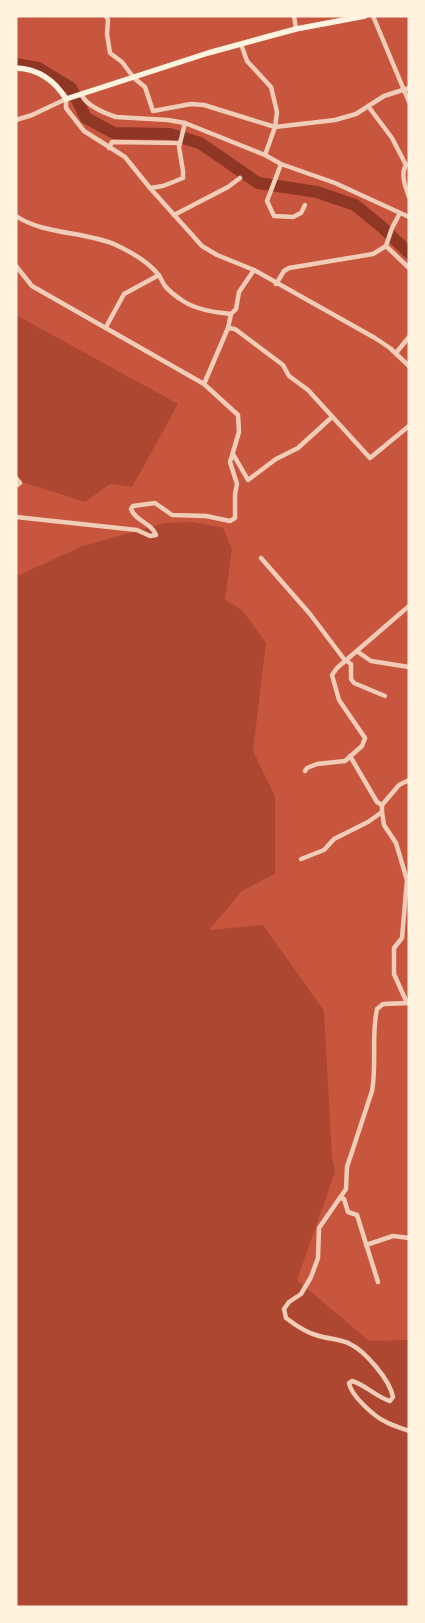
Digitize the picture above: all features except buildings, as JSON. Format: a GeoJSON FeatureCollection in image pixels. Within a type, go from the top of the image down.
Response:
{"type":"FeatureCollection","features":[{"type":"Feature","properties":{"kind":"main road"},"geometry":{"type":"LineString","coordinates":[[16,68],[36,72],[49,78],[60,88],[67,99],[241,44],[296,29],[365,16]]}},
{"type":"Feature","properties":{"kind":"street"},"geometry":{"type":"LineString","coordinates":[[106,16],[108,20],[107,34],[110,52],[122,62],[134,78],[146,87],[153,111],[191,104],[204,106],[275,127],[335,120],[356,114],[384,96],[406,88]]}},
{"type":"Feature","properties":{"kind":"street"},"geometry":{"type":"LineString","coordinates":[[294,16],[296,29]]}},
{"type":"Feature","properties":{"kind":"street"},"geometry":{"type":"LineString","coordinates":[[373,16],[406,88],[409,102]]}},
{"type":"Feature","properties":{"kind":"street"},"geometry":{"type":"LineString","coordinates":[[241,44],[247,61],[272,87],[277,112],[275,127],[265,155]]}},
{"type":"Feature","properties":{"kind":"street"},"geometry":{"type":"LineString","coordinates":[[81,94],[84,99],[116,117],[168,120],[185,124],[265,155],[280,164],[335,182],[409,216]]}},
{"type":"Feature","properties":{"kind":"street"},"geometry":{"type":"LineString","coordinates":[[16,120],[67,99]]}},
{"type":"Feature","properties":{"kind":"street"},"geometry":{"type":"LineString","coordinates":[[67,99],[66,108],[84,131],[125,157],[202,246],[217,255],[254,270],[375,338],[396,353],[409,366]]}},
{"type":"Feature","properties":{"kind":"street"},"geometry":{"type":"LineString","coordinates":[[368,106],[392,138],[406,165],[404,169],[404,186],[408,195]]}},
{"type":"Feature","properties":{"kind":"street"},"geometry":{"type":"LineString","coordinates":[[150,188],[162,186],[183,178],[179,143],[185,124]]}},
{"type":"Feature","properties":{"kind":"street"},"geometry":{"type":"LineString","coordinates":[[109,148],[112,142],[179,143]]}},
{"type":"Feature","properties":{"kind":"street"},"geometry":{"type":"LineString","coordinates":[[280,164],[267,201],[274,216],[293,217],[301,213],[305,205]]}},
{"type":"Feature","properties":{"kind":"street"},"geometry":{"type":"LineString","coordinates":[[174,215],[228,187],[240,178]]}},
{"type":"Feature","properties":{"kind":"street"},"geometry":{"type":"LineString","coordinates":[[276,284],[284,271],[289,268],[373,254],[386,246],[392,228],[400,213]]}},
{"type":"Feature","properties":{"kind":"street"},"geometry":{"type":"LineString","coordinates":[[16,216],[41,227],[96,238],[115,245],[137,256],[151,266],[165,286],[192,306],[211,312],[231,314]]}},
{"type":"Feature","properties":{"kind":"street"},"geometry":{"type":"LineString","coordinates":[[386,246],[409,268]]}},
{"type":"Feature","properties":{"kind":"street"},"geometry":{"type":"LineString","coordinates":[[16,266],[32,286],[204,384],[238,415],[239,432],[230,462],[236,484],[235,518],[230,520],[206,516],[172,515],[155,503],[133,506],[131,509],[133,514],[154,531],[156,535],[150,536],[137,530],[16,517]]}},
{"type":"Feature","properties":{"kind":"street"},"geometry":{"type":"LineString","coordinates":[[204,384],[228,328],[231,314],[236,309],[239,292],[254,270]]}},
{"type":"Feature","properties":{"kind":"street"},"geometry":{"type":"LineString","coordinates":[[106,327],[124,294],[159,275]]}},
{"type":"Feature","properties":{"kind":"street"},"geometry":{"type":"LineString","coordinates":[[228,328],[235,329],[284,365],[289,376],[308,390],[370,458],[409,426]]}},
{"type":"Feature","properties":{"kind":"street"},"geometry":{"type":"LineString","coordinates":[[396,353],[409,337]]}},
{"type":"Feature","properties":{"kind":"street"},"geometry":{"type":"LineString","coordinates":[[236,484],[248,480],[276,460],[298,448],[332,417]]}},
{"type":"Feature","properties":{"kind":"street"},"geometry":{"type":"LineString","coordinates":[[233,454],[248,480]]}},
{"type":"Feature","properties":{"kind":"street"},"geometry":{"type":"LineString","coordinates":[[16,478],[20,483],[16,486]]}},
{"type":"Feature","properties":{"kind":"street"},"geometry":{"type":"LineString","coordinates":[[261,558],[310,614],[344,659],[348,660],[351,679],[354,683],[385,696]]}},
{"type":"Feature","properties":{"kind":"street"},"geometry":{"type":"LineString","coordinates":[[305,771],[307,768],[317,764],[345,761],[362,746],[365,738],[339,700],[332,675],[337,668],[358,652],[409,606]]}},
{"type":"Feature","properties":{"kind":"street"},"geometry":{"type":"LineString","coordinates":[[358,652],[371,660],[409,667]]}},
{"type":"Feature","properties":{"kind":"street"},"geometry":{"type":"LineString","coordinates":[[350,756],[376,802],[382,805]]}},
{"type":"Feature","properties":{"kind":"street"},"geometry":{"type":"LineString","coordinates":[[409,780],[399,785],[382,805],[384,825],[396,843],[408,880],[402,938],[394,948],[394,974],[408,1003],[383,1004],[376,1009],[374,1023],[374,1079],[347,1167],[346,1189],[319,1228],[318,1258],[311,1277],[301,1294],[289,1302],[284,1310],[286,1318],[316,1336],[348,1343],[362,1352],[382,1376],[393,1396],[390,1401],[384,1400],[357,1382],[352,1381],[349,1385],[375,1415],[387,1423],[409,1431]]}},
{"type":"Feature","properties":{"kind":"street"},"geometry":{"type":"LineString","coordinates":[[301,859],[324,850],[334,840],[368,822],[382,812]]}},
{"type":"Feature","properties":{"kind":"street"},"geometry":{"type":"LineString","coordinates":[[401,860],[409,865]]}},
{"type":"Feature","properties":{"kind":"street"},"geometry":{"type":"LineString","coordinates":[[340,1198],[344,1199],[348,1212],[357,1215],[378,1282]]}},
{"type":"Feature","properties":{"kind":"street"},"geometry":{"type":"LineString","coordinates":[[366,1245],[393,1236],[409,1238]]}},
{"type":"Feature","properties":{"kind":"shaded area"},"geometry":{"type":"Polygon","coordinates":[[[16,315],[178,404],[132,487],[110,484],[85,502],[16,480],[16,315]]]}},
{"type":"Feature","properties":{"kind":"shaded area"},"geometry":{"type":"Polygon","coordinates":[[[192,522],[223,528],[232,549],[225,600],[242,610],[266,643],[253,751],[275,796],[275,874],[242,891],[209,930],[263,925],[324,1011],[332,1157],[335,1172],[297,1280],[369,1341],[409,1340],[409,1607],[16,1607],[16,572],[19,575],[83,546],[165,523],[192,522]]]}},
{"type":"Feature","properties":{"kind":"waterway"},"geometry":{"type":"LineString","coordinates":[[16,64],[38,68],[71,88],[86,118],[114,133],[170,134],[200,143],[258,183],[317,192],[355,205],[409,253]]}}]}
